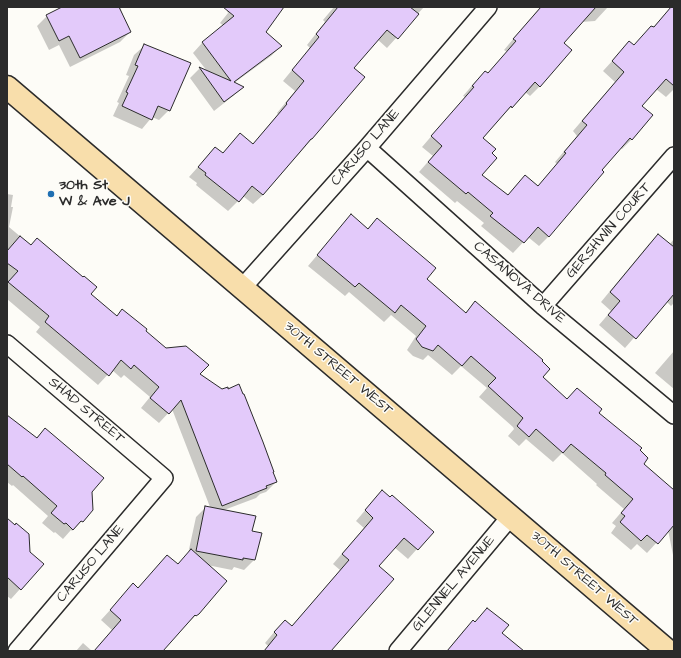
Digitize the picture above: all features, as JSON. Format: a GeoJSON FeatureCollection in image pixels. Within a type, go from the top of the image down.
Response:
{"type":"FeatureCollection","features":[{"type":"Feature","properties":{"kind":"main road","name":"30TH STREET WEST"},"geometry":{"type":"LineString","coordinates":[[7,87],[668,651]]}},
{"type":"Feature","properties":{"kind":"street","name":"CARUSO LANE"},"geometry":{"type":"LineString","coordinates":[[242,288],[368,148],[488,7]]}},
{"type":"Feature","properties":{"kind":"street","name":"CASANOVA DRIVE"},"geometry":{"type":"LineString","coordinates":[[368,148],[543,306],[674,415]]}},
{"type":"Feature","properties":{"kind":"street","name":"GERSHWIN COURT"},"geometry":{"type":"LineString","coordinates":[[543,306],[674,156]]}},
{"type":"Feature","properties":{"kind":"street","name":"SHAD STREET"},"geometry":{"type":"LineString","coordinates":[[7,344],[164,478]]}},
{"type":"Feature","properties":{"kind":"street","name":"CARUSO LANE"},"geometry":{"type":"LineString","coordinates":[[17,651],[164,478]]}},
{"type":"Feature","properties":{"kind":"street","name":"GLENNEL AVENUE"},"geometry":{"type":"LineString","coordinates":[[398,651],[511,516]]}},
{"type":"Feature","properties":{"kind":"building"},"geometry":{"type":"Polygon","coordinates":[[[62,7],[119,7],[131,32],[80,58],[69,36],[59,41],[46,15],[62,7]]]}},
{"type":"Feature","properties":{"kind":"building"},"geometry":{"type":"Polygon","coordinates":[[[223,7],[284,7],[266,32],[282,46],[234,82],[244,87],[224,102],[199,67],[231,81],[202,42],[234,16],[223,7]]]}},
{"type":"Feature","properties":{"kind":"building"},"geometry":{"type":"Polygon","coordinates":[[[338,7],[410,7],[419,14],[398,39],[387,30],[354,68],[365,77],[263,195],[252,186],[239,202],[205,175],[206,173],[198,167],[215,147],[223,153],[240,133],[253,144],[287,104],[286,103],[304,81],[292,70],[319,37],[316,34],[338,7]]]}},
{"type":"Feature","properties":{"kind":"building"},"geometry":{"type":"Polygon","coordinates":[[[541,7],[596,7],[564,43],[572,50],[540,87],[535,82],[512,108],[511,106],[483,138],[496,149],[492,153],[497,158],[482,175],[508,195],[525,175],[538,186],[587,125],[582,121],[624,72],[612,61],[629,41],[634,45],[651,26],[654,27],[671,7],[674,7],[674,86],[666,79],[642,106],[653,115],[632,140],[630,138],[602,170],[604,172],[549,237],[538,227],[524,243],[490,216],[493,213],[468,192],[466,194],[428,162],[442,146],[431,136],[474,87],[472,86],[485,71],[488,73],[516,41],[513,39],[541,7]]]}},
{"type":"Feature","properties":{"kind":"building"},"geometry":{"type":"Polygon","coordinates":[[[144,44],[191,63],[170,111],[158,106],[152,120],[122,106],[128,93],[126,92],[138,66],[135,65],[144,44]]]}},
{"type":"Feature","properties":{"kind":"building"},"geometry":{"type":"Polygon","coordinates":[[[351,214],[368,229],[377,218],[436,268],[427,279],[466,313],[475,301],[543,360],[542,361],[550,369],[543,377],[567,399],[577,388],[602,409],[599,413],[642,448],[640,450],[648,458],[644,464],[674,490],[674,525],[658,544],[647,535],[641,541],[620,522],[625,516],[621,513],[633,499],[605,475],[606,473],[571,444],[563,453],[536,429],[529,437],[517,426],[523,418],[488,386],[496,378],[471,356],[462,366],[438,345],[433,351],[422,347],[416,339],[426,326],[401,305],[395,313],[359,283],[355,287],[317,255],[351,214]]]}},
{"type":"Feature","properties":{"kind":"building"},"geometry":{"type":"Polygon","coordinates":[[[658,234],[674,247],[674,294],[636,339],[608,315],[620,301],[610,292],[658,234]]]}},
{"type":"Feature","properties":{"kind":"building"},"geometry":{"type":"Polygon","coordinates":[[[20,236],[31,245],[37,238],[83,277],[84,276],[97,287],[91,294],[117,316],[122,309],[147,329],[146,331],[166,348],[186,346],[209,365],[200,374],[222,389],[228,387],[228,389],[239,384],[263,442],[277,482],[266,486],[267,488],[222,506],[181,400],[169,414],[150,398],[159,387],[134,365],[131,369],[121,360],[109,376],[45,322],[49,316],[8,282],[18,271],[7,263],[7,251],[20,236]]]}},
{"type":"Feature","properties":{"kind":"building"},"geometry":{"type":"Polygon","coordinates":[[[7,415],[37,438],[45,428],[104,478],[92,492],[93,510],[83,522],[81,521],[73,530],[66,523],[64,524],[51,513],[57,506],[7,464],[7,415]]]}},
{"type":"Feature","properties":{"kind":"building"},"geometry":{"type":"Polygon","coordinates":[[[382,490],[390,497],[392,495],[434,532],[418,550],[404,538],[379,566],[394,579],[331,651],[264,651],[277,635],[274,632],[285,620],[292,626],[349,560],[342,554],[373,518],[365,510],[382,490]]]}},
{"type":"Feature","properties":{"kind":"building"},"geometry":{"type":"Polygon","coordinates":[[[205,506],[256,516],[252,531],[262,533],[255,560],[243,558],[243,560],[196,551],[205,506]]]}},
{"type":"Feature","properties":{"kind":"building"},"geometry":{"type":"Polygon","coordinates":[[[7,518],[15,525],[16,523],[29,534],[30,552],[44,564],[21,590],[7,577],[7,518]]]}},
{"type":"Feature","properties":{"kind":"building"},"geometry":{"type":"Polygon","coordinates":[[[191,549],[227,581],[199,614],[196,616],[195,615],[163,651],[94,651],[121,620],[110,610],[133,583],[138,588],[167,555],[178,564],[191,549]]]}},
{"type":"Feature","properties":{"kind":"building"},"geometry":{"type":"Polygon","coordinates":[[[487,608],[509,625],[502,633],[524,651],[447,651],[473,620],[475,622],[487,608]]]}},
{"type":"Feature","properties":{"kind":"place","name":"30th St W & Ave J"},"geometry":{"type":"Point","coordinates":[51,194]}}]}
